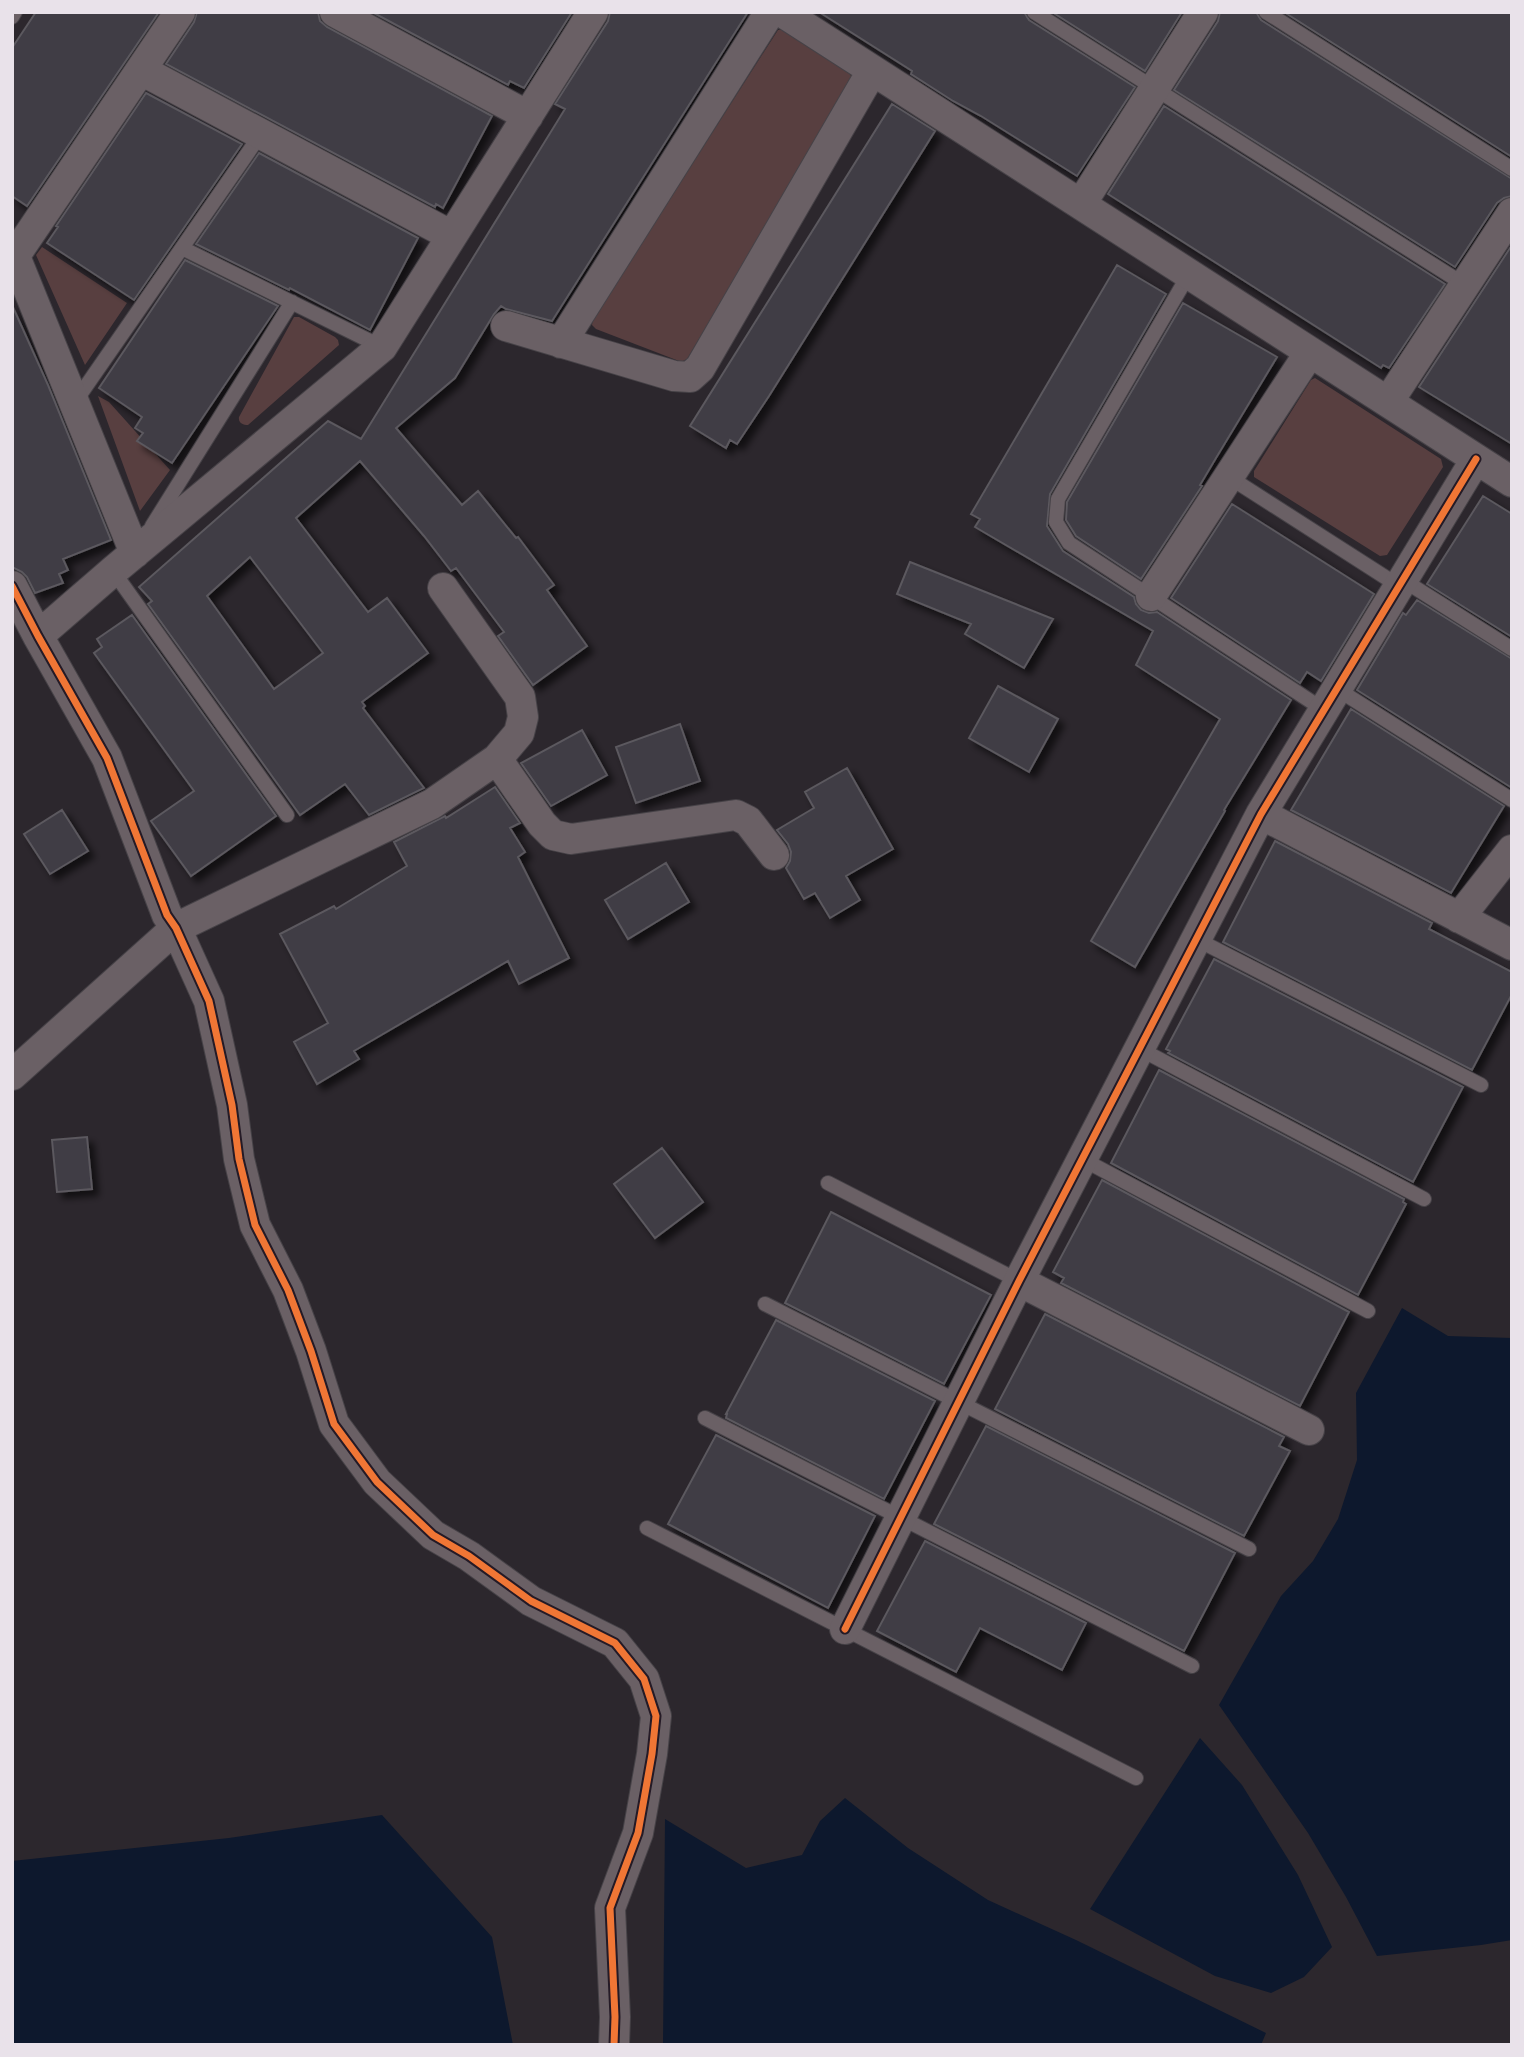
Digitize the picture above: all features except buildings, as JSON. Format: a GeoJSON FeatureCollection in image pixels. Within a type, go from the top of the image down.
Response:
{"type":"FeatureCollection","features":[{"type":"Feature","properties":{"kind":"street"},"geometry":{"type":"LineString","coordinates":[[124,562],[75,403],[14,251],[180,12]]}},
{"type":"Feature","properties":{"kind":"street"},"geometry":{"type":"LineString","coordinates":[[335,12],[528,116]]}},
{"type":"Feature","properties":{"kind":"street"},"geometry":{"type":"LineString","coordinates":[[38,636],[382,347],[593,12]]}},
{"type":"Feature","properties":{"kind":"street"},"geometry":{"type":"LineString","coordinates":[[561,342],[770,12]]}},
{"type":"Feature","properties":{"kind":"street"},"geometry":{"type":"LineString","coordinates":[[782,12],[1476,459],[1510,476]]}},
{"type":"Feature","properties":{"kind":"street"},"geometry":{"type":"LineString","coordinates":[[1081,204],[1203,12]]}},
{"type":"Feature","properties":{"kind":"street"},"geometry":{"type":"LineString","coordinates":[[141,70],[452,236]]}},
{"type":"Feature","properties":{"kind":"street"},"geometry":{"type":"LineString","coordinates":[[506,326],[674,376],[690,377],[701,368],[872,71]]}},
{"type":"Feature","properties":{"kind":"street"},"geometry":{"type":"LineString","coordinates":[[1388,402],[1512,213]]}},
{"type":"Feature","properties":{"kind":"street"},"geometry":{"type":"LineString","coordinates":[[1151,596],[1310,352]]}},
{"type":"Feature","properties":{"kind":"street"},"geometry":{"type":"LineString","coordinates":[[845,1629],[1019,1281],[1261,814],[1476,459]]}},
{"type":"Feature","properties":{"kind":"street"},"geometry":{"type":"LineString","coordinates":[[12,586],[107,758],[167,915],[176,928],[209,1001],[232,1105],[239,1159],[255,1225],[288,1290],[334,1424],[377,1482],[433,1535],[469,1556],[531,1601],[615,1643],[644,1679],[656,1716],[652,1754],[638,1833],[610,1908],[614,2045]]}},
{"type":"Feature","properties":{"kind":"street"},"geometry":{"type":"LineString","coordinates":[[12,1075],[176,928],[432,804],[497,760],[519,733],[523,717],[520,697],[443,588]]}},
{"type":"Feature","properties":{"kind":"street"},"geometry":{"type":"LineString","coordinates":[[497,760],[542,824],[553,835],[570,839],[736,815],[748,821],[774,855]]}},
{"type":"Feature","properties":{"kind":"street"},"geometry":{"type":"LineString","coordinates":[[1261,814],[1512,945]]}},
{"type":"Feature","properties":{"kind":"street"},"geometry":{"type":"LineString","coordinates":[[1460,918],[1512,850]]}},
{"type":"Feature","properties":{"kind":"street"},"geometry":{"type":"LineString","coordinates":[[1019,1281],[1308,1430]]}},
{"type":"Feature","properties":{"kind":"lane"},"geometry":{"type":"LineString","coordinates":[[12,17],[15,12]]}},
{"type":"Feature","properties":{"kind":"lane"},"geometry":{"type":"LineString","coordinates":[[1034,12],[1465,285]]}},
{"type":"Feature","properties":{"kind":"lane"},"geometry":{"type":"LineString","coordinates":[[1266,12],[1512,169]]}},
{"type":"Feature","properties":{"kind":"lane"},"geometry":{"type":"LineString","coordinates":[[75,403],[261,134]]}},
{"type":"Feature","properties":{"kind":"lane"},"geometry":{"type":"LineString","coordinates":[[182,248],[382,347]]}},
{"type":"Feature","properties":{"kind":"lane"},"geometry":{"type":"LineString","coordinates":[[1189,274],[1058,499],[1056,522],[1069,543],[1151,596],[1512,800]]}},
{"type":"Feature","properties":{"kind":"lane"},"geometry":{"type":"LineString","coordinates":[[287,815],[124,562],[292,302]]}},
{"type":"Feature","properties":{"kind":"lane"},"geometry":{"type":"LineString","coordinates":[[1229,477],[1512,649]]}},
{"type":"Feature","properties":{"kind":"lane"},"geometry":{"type":"LineString","coordinates":[[1196,939],[1480,1085]]}},
{"type":"Feature","properties":{"kind":"lane"},"geometry":{"type":"LineString","coordinates":[[1140,1049],[1424,1199]]}},
{"type":"Feature","properties":{"kind":"lane"},"geometry":{"type":"LineString","coordinates":[[1082,1160],[1368,1311]]}},
{"type":"Feature","properties":{"kind":"lane"},"geometry":{"type":"LineString","coordinates":[[828,1183],[1019,1281]]}},
{"type":"Feature","properties":{"kind":"lane"},"geometry":{"type":"LineString","coordinates":[[765,1304],[1249,1549]]}},
{"type":"Feature","properties":{"kind":"lane"},"geometry":{"type":"LineString","coordinates":[[705,1418],[1192,1666]]}},
{"type":"Feature","properties":{"kind":"lane"},"geometry":{"type":"LineString","coordinates":[[648,1528],[1136,1778]]}},
{"type":"Feature","properties":{"kind":"shaded area"},"geometry":{"type":"Polygon","coordinates":[[[785,29],[849,73],[852,82],[687,359],[679,361],[596,329],[592,325],[593,319],[778,30],[785,29]]]}},
{"type":"Feature","properties":{"kind":"shaded area"},"geometry":{"type":"Polygon","coordinates":[[[42,247],[127,303],[85,365],[36,255],[42,247]]]}},
{"type":"Feature","properties":{"kind":"shaded area"},"geometry":{"type":"Polygon","coordinates":[[[294,317],[299,317],[335,337],[339,345],[248,425],[243,424],[239,417],[294,317]]]}},
{"type":"Feature","properties":{"kind":"shaded area"},"geometry":{"type":"Polygon","coordinates":[[[1315,378],[1441,459],[1443,467],[1387,555],[1380,556],[1254,477],[1254,471],[1311,380],[1315,378]]]}},
{"type":"Feature","properties":{"kind":"shaded area"},"geometry":{"type":"Polygon","coordinates":[[[98,396],[109,402],[170,470],[140,511],[98,396]]]}},
{"type":"Feature","properties":{"kind":"water"},"geometry":{"type":"Polygon","coordinates":[[[1402,1308],[1448,1336],[1512,1338],[1512,1940],[1377,1956],[1308,1833],[1219,1705],[1281,1596],[1313,1561],[1338,1519],[1357,1460],[1356,1393],[1402,1308]]]}},
{"type":"Feature","properties":{"kind":"water"},"geometry":{"type":"Polygon","coordinates":[[[1200,1738],[1242,1785],[1298,1875],[1332,1947],[1304,1977],[1271,1993],[1215,1976],[1090,1909],[1200,1738]]]}},
{"type":"Feature","properties":{"kind":"water"},"geometry":{"type":"Polygon","coordinates":[[[845,1798],[908,1848],[988,1900],[1266,2033],[1261,2045],[663,2045],[665,1819],[746,1868],[802,1855],[820,1821],[845,1798]]]}},
{"type":"Feature","properties":{"kind":"water"},"geometry":{"type":"Polygon","coordinates":[[[382,1815],[492,1937],[513,2045],[12,2045],[12,1861],[229,1838],[382,1815]]]}},
{"type":"Feature","properties":{"kind":"cycle path"},"geometry":{"type":"LineString","coordinates":[[845,1629],[1019,1281],[1261,814],[1476,459]]}},
{"type":"Feature","properties":{"kind":"cycle path"},"geometry":{"type":"LineString","coordinates":[[12,586],[107,758],[167,915],[176,928],[209,1001],[232,1105],[239,1159],[255,1225],[288,1290],[334,1424],[377,1482],[433,1535],[469,1556],[531,1601],[615,1643],[644,1679],[656,1716],[652,1754],[638,1833],[610,1908],[614,2045]]}}]}
